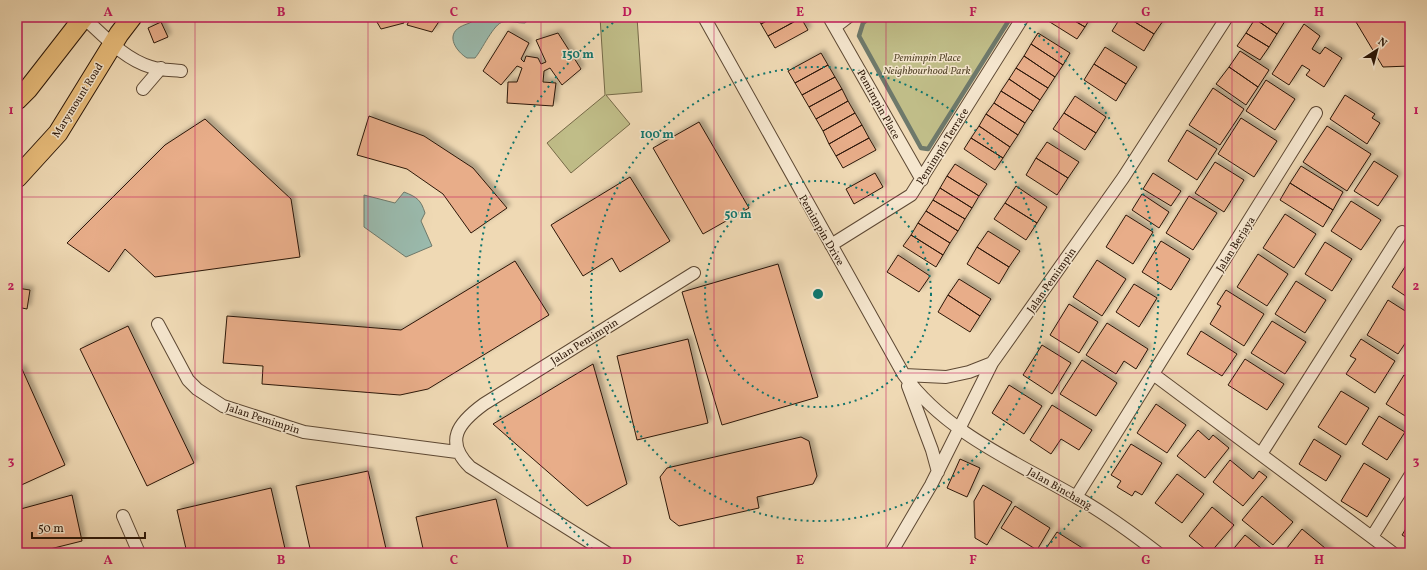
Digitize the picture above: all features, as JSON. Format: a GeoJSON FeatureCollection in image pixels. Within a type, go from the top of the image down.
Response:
{"type":"FeatureCollection","features":[{"type":"Feature","properties":{"kind":"main road"},"geometry":{"type":"LineString","coordinates":[[17,100],[28,89],[84,17]]}},
{"type":"Feature","properties":{"kind":"main road","name":"Marymount Road"},"geometry":{"type":"LineString","coordinates":[[17,178],[58,133],[113,44],[132,17]]}},
{"type":"Feature","properties":{"kind":"street"},"geometry":{"type":"LineString","coordinates":[[84,17],[113,44],[131,57],[150,67],[182,71]]}},
{"type":"Feature","properties":{"kind":"street","name":"Pemimpin Drive"},"geometry":{"type":"LineString","coordinates":[[704,17],[904,375],[917,393],[935,410],[958,428]]}},
{"type":"Feature","properties":{"kind":"street","name":"Pemimpin Place"},"geometry":{"type":"LineString","coordinates":[[848,17],[832,22],[922,180]]}},
{"type":"Feature","properties":{"kind":"street","name":"Pemimpin Terrace"},"geometry":{"type":"LineString","coordinates":[[831,245],[911,196],[1023,17]]}},
{"type":"Feature","properties":{"kind":"street","name":"Jalan Pemimpin"},"geometry":{"type":"LineString","coordinates":[[891,553],[938,472],[958,428],[992,363],[1123,178],[1227,17]]}},
{"type":"Feature","properties":{"kind":"street"},"geometry":{"type":"LineString","coordinates":[[143,89],[161,68]]}},
{"type":"Feature","properties":{"kind":"street","name":"Jalan Berjaya"},"geometry":{"type":"LineString","coordinates":[[1076,497],[1316,113]]}},
{"type":"Feature","properties":{"kind":"street"},"geometry":{"type":"LineString","coordinates":[[1261,454],[1402,232]]}},
{"type":"Feature","properties":{"kind":"street","name":"Jalan Pemimpin"},"geometry":{"type":"LineString","coordinates":[[158,324],[188,380],[197,389],[222,406],[304,432],[457,452],[456,440],[461,426],[480,406],[694,273]]}},
{"type":"Feature","properties":{"kind":"street"},"geometry":{"type":"LineString","coordinates":[[938,472],[932,450],[904,375],[946,377],[969,372],[992,363]]}},
{"type":"Feature","properties":{"kind":"street"},"geometry":{"type":"LineString","coordinates":[[1153,374],[1393,553]]}},
{"type":"Feature","properties":{"kind":"street","name":"Jalan Binchang"},"geometry":{"type":"LineString","coordinates":[[958,428],[1125,527],[1158,553]]}},
{"type":"Feature","properties":{"kind":"street"},"geometry":{"type":"LineString","coordinates":[[457,452],[467,464],[480,474],[607,553]]}},
{"type":"Feature","properties":{"kind":"street"},"geometry":{"type":"LineString","coordinates":[[1372,537],[1410,476]]}},
{"type":"Feature","properties":{"kind":"street"},"geometry":{"type":"LineString","coordinates":[[123,516],[139,553]]}},
{"type":"Feature","properties":{"kind":"green space"},"geometry":{"type":"Polygon","coordinates":[[[600,17],[637,17],[642,92],[606,95],[630,124],[571,173],[547,143],[605,95],[600,17]]]}},
{"type":"Feature","properties":{"kind":"green space","name":"Pemimpin Place Neighbourhood Park"},"geometry":{"type":"Polygon","coordinates":[[[870,17],[1011,17],[928,149],[921,148],[859,36],[863,23],[870,17]]]}},
{"type":"Feature","properties":{"kind":"shaded area"},"geometry":{"type":"Polygon","coordinates":[[[476,17],[532,17],[525,23],[503,22],[492,32],[475,58],[467,58],[456,48],[453,35],[460,27],[471,22],[476,17]]]}},
{"type":"Feature","properties":{"kind":"shaded area"},"geometry":{"type":"Polygon","coordinates":[[[404,192],[415,197],[422,205],[425,213],[421,221],[432,246],[406,257],[364,227],[364,195],[395,203],[404,192]]]}},
{"type":"Feature","properties":{"kind":"building"},"geometry":{"type":"Polygon","coordinates":[[[374,17],[402,17],[404,23],[381,29],[374,17]]]}},
{"type":"Feature","properties":{"kind":"building"},"geometry":{"type":"Polygon","coordinates":[[[411,17],[442,17],[432,32],[407,25],[411,17]]]}},
{"type":"Feature","properties":{"kind":"building"},"geometry":{"type":"Polygon","coordinates":[[[757,17],[774,17],[761,24],[757,17]]]}},
{"type":"Feature","properties":{"kind":"building"},"geometry":{"type":"Polygon","coordinates":[[[774,17],[801,18],[768,36],[761,24],[774,17]]]}},
{"type":"Feature","properties":{"kind":"building"},"geometry":{"type":"Polygon","coordinates":[[[1047,17],[1068,17],[1085,27],[1077,39],[1045,19],[1047,17]]]}},
{"type":"Feature","properties":{"kind":"building"},"geometry":{"type":"Polygon","coordinates":[[[1068,17],[1091,17],[1085,27],[1068,17]]]}},
{"type":"Feature","properties":{"kind":"building"},"geometry":{"type":"Polygon","coordinates":[[[1121,17],[1127,17],[1154,34],[1144,51],[1112,31],[1121,17]]]}},
{"type":"Feature","properties":{"kind":"building"},"geometry":{"type":"Polygon","coordinates":[[[1127,17],[1164,17],[1165,18],[1154,34],[1127,17]]]}},
{"type":"Feature","properties":{"kind":"building"},"geometry":{"type":"Polygon","coordinates":[[[1256,17],[1278,17],[1285,21],[1277,34],[1255,19],[1256,17]]]}},
{"type":"Feature","properties":{"kind":"building"},"geometry":{"type":"Polygon","coordinates":[[[1353,17],[1410,17],[1410,66],[1383,67],[1353,17]]]}},
{"type":"Feature","properties":{"kind":"building"},"geometry":{"type":"Polygon","coordinates":[[[801,18],[808,30],[775,48],[768,36],[801,18]]]}},
{"type":"Feature","properties":{"kind":"building"},"geometry":{"type":"Polygon","coordinates":[[[1255,19],[1277,34],[1269,47],[1246,33],[1255,19]]]}},
{"type":"Feature","properties":{"kind":"building"},"geometry":{"type":"Polygon","coordinates":[[[161,22],[168,37],[154,43],[148,28],[161,22]]]}},
{"type":"Feature","properties":{"kind":"building"},"geometry":{"type":"Polygon","coordinates":[[[1304,24],[1320,36],[1312,49],[1320,54],[1325,47],[1342,58],[1324,87],[1306,75],[1310,70],[1302,65],[1289,85],[1272,74],[1304,24]]]}},
{"type":"Feature","properties":{"kind":"building"},"geometry":{"type":"Polygon","coordinates":[[[508,31],[529,43],[521,59],[524,62],[526,56],[538,58],[541,64],[546,62],[536,40],[558,33],[581,69],[562,85],[550,68],[544,71],[543,82],[556,83],[553,106],[507,103],[508,82],[517,82],[522,68],[517,66],[501,85],[483,71],[508,31]]]}},
{"type":"Feature","properties":{"kind":"building"},"geometry":{"type":"Polygon","coordinates":[[[1038,33],[1070,53],[1063,65],[1031,44],[1038,33]]]}},
{"type":"Feature","properties":{"kind":"building"},"geometry":{"type":"Polygon","coordinates":[[[1246,33],[1269,47],[1260,60],[1237,46],[1246,33]]]}},
{"type":"Feature","properties":{"kind":"building"},"geometry":{"type":"Polygon","coordinates":[[[1031,44],[1063,65],[1055,77],[1024,56],[1031,44]]]}},
{"type":"Feature","properties":{"kind":"building"},"geometry":{"type":"Polygon","coordinates":[[[1105,47],[1137,67],[1126,84],[1094,64],[1105,47]]]}},
{"type":"Feature","properties":{"kind":"building"},"geometry":{"type":"Polygon","coordinates":[[[1240,51],[1269,70],[1258,87],[1229,67],[1240,51]]]}},
{"type":"Feature","properties":{"kind":"building"},"geometry":{"type":"Polygon","coordinates":[[[821,53],[828,65],[795,83],[788,71],[821,53]]]}},
{"type":"Feature","properties":{"kind":"building"},"geometry":{"type":"Polygon","coordinates":[[[1024,56],[1055,77],[1048,88],[1016,68],[1024,56]]]}},
{"type":"Feature","properties":{"kind":"building"},"geometry":{"type":"Polygon","coordinates":[[[1094,64],[1126,84],[1116,101],[1084,80],[1094,64]]]}},
{"type":"Feature","properties":{"kind":"building"},"geometry":{"type":"Polygon","coordinates":[[[828,65],[835,77],[802,95],[795,83],[828,65]]]}},
{"type":"Feature","properties":{"kind":"building"},"geometry":{"type":"Polygon","coordinates":[[[1229,67],[1258,87],[1246,105],[1216,84],[1229,67]]]}},
{"type":"Feature","properties":{"kind":"building"},"geometry":{"type":"Polygon","coordinates":[[[1016,68],[1048,88],[1040,100],[1009,79],[1016,68]]]}},
{"type":"Feature","properties":{"kind":"building"},"geometry":{"type":"Polygon","coordinates":[[[835,77],[842,89],[809,107],[802,95],[835,77]]]}},
{"type":"Feature","properties":{"kind":"building"},"geometry":{"type":"Polygon","coordinates":[[[1009,79],[1040,100],[1033,111],[1001,91],[1009,79]]]}},
{"type":"Feature","properties":{"kind":"building"},"geometry":{"type":"Polygon","coordinates":[[[1266,80],[1295,99],[1275,130],[1246,111],[1266,80]]]}},
{"type":"Feature","properties":{"kind":"building"},"geometry":{"type":"Polygon","coordinates":[[[1213,88],[1244,109],[1220,145],[1189,125],[1213,88]]]}},
{"type":"Feature","properties":{"kind":"building"},"geometry":{"type":"Polygon","coordinates":[[[842,89],[848,101],[816,119],[809,107],[842,89]]]}},
{"type":"Feature","properties":{"kind":"building"},"geometry":{"type":"Polygon","coordinates":[[[1001,91],[1033,111],[1025,123],[994,103],[1001,91]]]}},
{"type":"Feature","properties":{"kind":"building"},"geometry":{"type":"Polygon","coordinates":[[[1345,95],[1375,114],[1372,118],[1380,123],[1367,144],[1330,119],[1345,95]]]}},
{"type":"Feature","properties":{"kind":"building"},"geometry":{"type":"Polygon","coordinates":[[[1075,96],[1106,117],[1096,133],[1064,113],[1075,96]]]}},
{"type":"Feature","properties":{"kind":"building"},"geometry":{"type":"Polygon","coordinates":[[[848,101],[855,113],[823,131],[816,119],[848,101]]]}},
{"type":"Feature","properties":{"kind":"building"},"geometry":{"type":"Polygon","coordinates":[[[994,103],[1025,123],[1018,135],[986,114],[994,103]]]}},
{"type":"Feature","properties":{"kind":"building"},"geometry":{"type":"Polygon","coordinates":[[[855,113],[862,125],[829,144],[823,131],[855,113]]]}},
{"type":"Feature","properties":{"kind":"building"},"geometry":{"type":"Polygon","coordinates":[[[1064,113],[1096,133],[1085,150],[1053,129],[1064,113]]]}},
{"type":"Feature","properties":{"kind":"building"},"geometry":{"type":"Polygon","coordinates":[[[986,114],[1018,135],[1010,147],[979,126],[986,114]]]}},
{"type":"Feature","properties":{"kind":"building"},"geometry":{"type":"Polygon","coordinates":[[[369,116],[424,136],[473,168],[507,208],[471,233],[443,194],[407,169],[357,155],[369,116]]]}},
{"type":"Feature","properties":{"kind":"building"},"geometry":{"type":"Polygon","coordinates":[[[1241,118],[1277,141],[1254,177],[1218,154],[1241,118]]]}},
{"type":"Feature","properties":{"kind":"building"},"geometry":{"type":"Polygon","coordinates":[[[205,119],[291,199],[300,257],[155,277],[125,249],[109,272],[67,243],[165,145],[205,119]]]}},
{"type":"Feature","properties":{"kind":"building"},"geometry":{"type":"Polygon","coordinates":[[[699,122],[749,208],[703,234],[653,148],[699,122]]]}},
{"type":"Feature","properties":{"kind":"building"},"geometry":{"type":"Polygon","coordinates":[[[862,125],[869,138],[836,156],[829,144],[862,125]]]}},
{"type":"Feature","properties":{"kind":"building"},"geometry":{"type":"Polygon","coordinates":[[[979,126],[1010,147],[1003,158],[971,138],[979,126]]]}},
{"type":"Feature","properties":{"kind":"building"},"geometry":{"type":"Polygon","coordinates":[[[1327,126],[1371,154],[1347,191],[1303,162],[1327,126]]]}},
{"type":"Feature","properties":{"kind":"building"},"geometry":{"type":"Polygon","coordinates":[[[1187,130],[1217,149],[1197,180],[1168,161],[1187,130]]]}},
{"type":"Feature","properties":{"kind":"building"},"geometry":{"type":"Polygon","coordinates":[[[869,138],[876,150],[843,168],[836,156],[869,138]]]}},
{"type":"Feature","properties":{"kind":"building"},"geometry":{"type":"Polygon","coordinates":[[[971,138],[1003,158],[995,170],[964,149],[971,138]]]}},
{"type":"Feature","properties":{"kind":"building"},"geometry":{"type":"Polygon","coordinates":[[[1047,142],[1079,162],[1068,178],[1036,158],[1047,142]]]}},
{"type":"Feature","properties":{"kind":"building"},"geometry":{"type":"Polygon","coordinates":[[[1036,158],[1068,178],[1057,195],[1026,175],[1036,158]]]}},
{"type":"Feature","properties":{"kind":"building"},"geometry":{"type":"Polygon","coordinates":[[[1374,161],[1398,176],[1378,206],[1354,191],[1374,161]]]}},
{"type":"Feature","properties":{"kind":"building"},"geometry":{"type":"Polygon","coordinates":[[[1215,162],[1244,180],[1224,212],[1195,193],[1215,162]]]}},
{"type":"Feature","properties":{"kind":"building"},"geometry":{"type":"Polygon","coordinates":[[[955,164],[987,184],[979,196],[947,176],[955,164]]]}},
{"type":"Feature","properties":{"kind":"building"},"geometry":{"type":"Polygon","coordinates":[[[1301,166],[1343,192],[1333,210],[1290,183],[1301,166]]]}},
{"type":"Feature","properties":{"kind":"building"},"geometry":{"type":"Polygon","coordinates":[[[875,173],[883,187],[854,204],[846,189],[875,173]]]}},
{"type":"Feature","properties":{"kind":"building"},"geometry":{"type":"Polygon","coordinates":[[[1153,173],[1181,191],[1171,206],[1143,189],[1153,173]]]}},
{"type":"Feature","properties":{"kind":"building"},"geometry":{"type":"Polygon","coordinates":[[[947,176],[979,196],[972,208],[940,188],[947,176]]]}},
{"type":"Feature","properties":{"kind":"building"},"geometry":{"type":"Polygon","coordinates":[[[630,177],[670,241],[620,272],[612,258],[583,276],[551,225],[630,177]]]}},
{"type":"Feature","properties":{"kind":"building"},"geometry":{"type":"Polygon","coordinates":[[[1290,183],[1333,210],[1323,227],[1280,200],[1290,183]]]}},
{"type":"Feature","properties":{"kind":"building"},"geometry":{"type":"Polygon","coordinates":[[[1016,186],[1047,207],[1037,223],[1005,203],[1016,186]]]}},
{"type":"Feature","properties":{"kind":"building"},"geometry":{"type":"Polygon","coordinates":[[[940,188],[972,208],[965,219],[933,200],[940,188]]]}},
{"type":"Feature","properties":{"kind":"building"},"geometry":{"type":"Polygon","coordinates":[[[1142,194],[1169,212],[1159,228],[1132,210],[1142,194]]]}},
{"type":"Feature","properties":{"kind":"building"},"geometry":{"type":"Polygon","coordinates":[[[1189,196],[1217,213],[1193,250],[1166,233],[1189,196]]]}},
{"type":"Feature","properties":{"kind":"building"},"geometry":{"type":"Polygon","coordinates":[[[933,200],[965,219],[958,231],[926,211],[933,200]]]}},
{"type":"Feature","properties":{"kind":"building"},"geometry":{"type":"Polygon","coordinates":[[[1351,201],[1381,220],[1361,250],[1331,231],[1351,201]]]}},
{"type":"Feature","properties":{"kind":"building"},"geometry":{"type":"Polygon","coordinates":[[[1005,203],[1037,223],[1026,240],[994,219],[1005,203]]]}},
{"type":"Feature","properties":{"kind":"building"},"geometry":{"type":"Polygon","coordinates":[[[926,211],[958,231],[950,243],[918,223],[926,211]]]}},
{"type":"Feature","properties":{"kind":"building"},"geometry":{"type":"Polygon","coordinates":[[[1285,214],[1316,234],[1294,268],[1263,248],[1285,214]]]}},
{"type":"Feature","properties":{"kind":"building"},"geometry":{"type":"Polygon","coordinates":[[[1126,215],[1153,232],[1133,264],[1106,247],[1126,215]]]}},
{"type":"Feature","properties":{"kind":"building"},"geometry":{"type":"Polygon","coordinates":[[[918,223],[950,243],[943,255],[911,235],[918,223]]]}},
{"type":"Feature","properties":{"kind":"building"},"geometry":{"type":"Polygon","coordinates":[[[988,231],[1020,251],[1009,267],[977,247],[988,231]]]}},
{"type":"Feature","properties":{"kind":"building"},"geometry":{"type":"Polygon","coordinates":[[[911,235],[943,255],[936,267],[903,246],[911,235]]]}},
{"type":"Feature","properties":{"kind":"building"},"geometry":{"type":"Polygon","coordinates":[[[1161,241],[1190,259],[1171,290],[1142,272],[1161,241]]]}},
{"type":"Feature","properties":{"kind":"building"},"geometry":{"type":"Polygon","coordinates":[[[1325,242],[1352,259],[1332,291],[1305,274],[1325,242]]]}},
{"type":"Feature","properties":{"kind":"building"},"geometry":{"type":"Polygon","coordinates":[[[977,247],[1009,267],[999,284],[967,264],[977,247]]]}},
{"type":"Feature","properties":{"kind":"building"},"geometry":{"type":"Polygon","coordinates":[[[1258,254],[1288,274],[1267,306],[1237,287],[1258,254]]]}},
{"type":"Feature","properties":{"kind":"building"},"geometry":{"type":"Polygon","coordinates":[[[898,255],[930,276],[919,292],[887,272],[898,255]]]}},
{"type":"Feature","properties":{"kind":"building"},"geometry":{"type":"Polygon","coordinates":[[[1410,259],[1410,299],[1392,287],[1410,259]]]}},
{"type":"Feature","properties":{"kind":"building"},"geometry":{"type":"Polygon","coordinates":[[[1097,260],[1126,279],[1102,316],[1073,297],[1097,260]]]}},
{"type":"Feature","properties":{"kind":"building"},"geometry":{"type":"Polygon","coordinates":[[[515,261],[549,315],[428,389],[400,395],[262,384],[263,366],[223,363],[227,316],[401,330],[515,261]]]}},
{"type":"Feature","properties":{"kind":"building"},"geometry":{"type":"Polygon","coordinates":[[[778,264],[818,397],[722,425],[682,292],[778,264]]]}},
{"type":"Feature","properties":{"kind":"building"},"geometry":{"type":"Polygon","coordinates":[[[959,279],[991,299],[980,316],[948,295],[959,279]]]}},
{"type":"Feature","properties":{"kind":"building"},"geometry":{"type":"Polygon","coordinates":[[[1296,281],[1326,300],[1305,333],[1275,314],[1296,281]]]}},
{"type":"Feature","properties":{"kind":"building"},"geometry":{"type":"Polygon","coordinates":[[[1134,284],[1157,298],[1139,327],[1116,312],[1134,284]]]}},
{"type":"Feature","properties":{"kind":"building"},"geometry":{"type":"Polygon","coordinates":[[[17,288],[30,290],[27,309],[17,307],[17,288]]]}},
{"type":"Feature","properties":{"kind":"building"},"geometry":{"type":"Polygon","coordinates":[[[1226,290],[1264,314],[1244,346],[1210,324],[1221,306],[1217,304],[1226,290]]]}},
{"type":"Feature","properties":{"kind":"building"},"geometry":{"type":"Polygon","coordinates":[[[948,295],[980,316],[970,332],[938,312],[948,295]]]}},
{"type":"Feature","properties":{"kind":"building"},"geometry":{"type":"Polygon","coordinates":[[[1388,300],[1410,314],[1410,336],[1398,354],[1367,335],[1388,300]]]}},
{"type":"Feature","properties":{"kind":"building"},"geometry":{"type":"Polygon","coordinates":[[[1069,304],[1098,322],[1079,353],[1050,335],[1069,304]]]}},
{"type":"Feature","properties":{"kind":"building"},"geometry":{"type":"Polygon","coordinates":[[[1272,321],[1306,342],[1285,374],[1251,353],[1272,321]]]}},
{"type":"Feature","properties":{"kind":"building"},"geometry":{"type":"Polygon","coordinates":[[[1107,323],[1148,349],[1136,369],[1124,361],[1116,374],[1086,355],[1107,323]]]}},
{"type":"Feature","properties":{"kind":"building"},"geometry":{"type":"Polygon","coordinates":[[[128,326],[194,463],[147,486],[80,349],[128,326]]]}},
{"type":"Feature","properties":{"kind":"building"},"geometry":{"type":"Polygon","coordinates":[[[1201,331],[1237,354],[1222,376],[1187,354],[1201,331]]]}},
{"type":"Feature","properties":{"kind":"building"},"geometry":{"type":"Polygon","coordinates":[[[688,339],[708,423],[637,440],[617,356],[688,339]]]}},
{"type":"Feature","properties":{"kind":"building"},"geometry":{"type":"Polygon","coordinates":[[[1361,339],[1395,361],[1375,393],[1346,374],[1356,359],[1350,356],[1361,339]]]}},
{"type":"Feature","properties":{"kind":"building"},"geometry":{"type":"Polygon","coordinates":[[[1042,345],[1071,363],[1052,394],[1023,375],[1042,345]]]}},
{"type":"Feature","properties":{"kind":"building"},"geometry":{"type":"Polygon","coordinates":[[[1245,359],[1284,384],[1267,410],[1228,385],[1245,359]]]}},
{"type":"Feature","properties":{"kind":"building"},"geometry":{"type":"Polygon","coordinates":[[[1082,360],[1117,383],[1096,416],[1060,394],[1082,360]]]}},
{"type":"Feature","properties":{"kind":"building"},"geometry":{"type":"Polygon","coordinates":[[[593,364],[627,484],[587,506],[493,424],[593,364]]]}},
{"type":"Feature","properties":{"kind":"building"},"geometry":{"type":"Polygon","coordinates":[[[17,369],[22,369],[65,465],[17,487],[17,369]]]}},
{"type":"Feature","properties":{"kind":"building"},"geometry":{"type":"Polygon","coordinates":[[[1404,375],[1410,379],[1410,419],[1386,404],[1404,375]]]}},
{"type":"Feature","properties":{"kind":"building"},"geometry":{"type":"Polygon","coordinates":[[[1009,385],[1042,406],[1024,434],[992,413],[1009,385]]]}},
{"type":"Feature","properties":{"kind":"building"},"geometry":{"type":"Polygon","coordinates":[[[1341,391],[1369,408],[1346,445],[1318,427],[1341,391]]]}},
{"type":"Feature","properties":{"kind":"building"},"geometry":{"type":"Polygon","coordinates":[[[1156,404],[1186,425],[1167,453],[1137,433],[1156,404]]]}},
{"type":"Feature","properties":{"kind":"building"},"geometry":{"type":"Polygon","coordinates":[[[1052,405],[1092,430],[1079,450],[1061,439],[1051,454],[1030,440],[1052,405]]]}},
{"type":"Feature","properties":{"kind":"building"},"geometry":{"type":"Polygon","coordinates":[[[1379,416],[1405,432],[1387,460],[1362,444],[1379,416]]]}},
{"type":"Feature","properties":{"kind":"building"},"geometry":{"type":"Polygon","coordinates":[[[1198,430],[1209,440],[1213,435],[1229,448],[1205,478],[1177,456],[1198,430]]]}},
{"type":"Feature","properties":{"kind":"building"},"geometry":{"type":"Polygon","coordinates":[[[801,437],[809,441],[817,476],[813,484],[757,497],[759,508],[679,526],[670,519],[660,477],[667,468],[801,437]]]}},
{"type":"Feature","properties":{"kind":"building"},"geometry":{"type":"Polygon","coordinates":[[[1314,439],[1341,456],[1326,481],[1299,464],[1314,439]]]}},
{"type":"Feature","properties":{"kind":"building"},"geometry":{"type":"Polygon","coordinates":[[[1131,444],[1162,463],[1142,495],[1135,491],[1132,496],[1117,487],[1121,481],[1111,475],[1131,444]]]}},
{"type":"Feature","properties":{"kind":"building"},"geometry":{"type":"Polygon","coordinates":[[[960,459],[980,468],[967,497],[947,488],[960,459]]]}},
{"type":"Feature","properties":{"kind":"building"},"geometry":{"type":"Polygon","coordinates":[[[1230,460],[1253,479],[1259,471],[1267,477],[1243,506],[1213,482],[1230,460]]]}},
{"type":"Feature","properties":{"kind":"building"},"geometry":{"type":"Polygon","coordinates":[[[1364,463],[1390,479],[1367,517],[1341,501],[1364,463]]]}},
{"type":"Feature","properties":{"kind":"building"},"geometry":{"type":"Polygon","coordinates":[[[368,471],[387,553],[311,553],[296,486],[368,471]]]}},
{"type":"Feature","properties":{"kind":"building"},"geometry":{"type":"Polygon","coordinates":[[[1177,474],[1204,494],[1182,523],[1155,503],[1177,474]]]}},
{"type":"Feature","properties":{"kind":"building"},"geometry":{"type":"Polygon","coordinates":[[[983,485],[1012,502],[987,545],[975,538],[974,501],[983,485]]]}},
{"type":"Feature","properties":{"kind":"building"},"geometry":{"type":"Polygon","coordinates":[[[271,488],[286,553],[187,553],[177,510],[271,488]]]}},
{"type":"Feature","properties":{"kind":"building"},"geometry":{"type":"Polygon","coordinates":[[[72,495],[82,541],[34,553],[17,553],[17,510],[72,495]]]}},
{"type":"Feature","properties":{"kind":"building"},"geometry":{"type":"Polygon","coordinates":[[[1262,496],[1293,522],[1273,545],[1242,520],[1262,496]]]}},
{"type":"Feature","properties":{"kind":"building"},"geometry":{"type":"Polygon","coordinates":[[[496,499],[509,553],[424,553],[416,517],[496,499]]]}},
{"type":"Feature","properties":{"kind":"building"},"geometry":{"type":"Polygon","coordinates":[[[1015,506],[1050,528],[1037,550],[1001,528],[1015,506]]]}},
{"type":"Feature","properties":{"kind":"building"},"geometry":{"type":"Polygon","coordinates":[[[1212,507],[1234,525],[1210,553],[1189,536],[1212,507]]]}},
{"type":"Feature","properties":{"kind":"building"},"geometry":{"type":"Polygon","coordinates":[[[1410,522],[1410,540],[1402,535],[1410,522]]]}},
{"type":"Feature","properties":{"kind":"building"},"geometry":{"type":"Polygon","coordinates":[[[1302,529],[1331,553],[1283,553],[1302,529]]]}},
{"type":"Feature","properties":{"kind":"building"},"geometry":{"type":"Polygon","coordinates":[[[1057,532],[1084,549],[1081,553],[1043,553],[1057,532]]]}},
{"type":"Feature","properties":{"kind":"building"},"geometry":{"type":"Polygon","coordinates":[[[1245,535],[1267,553],[1230,553],[1245,535]]]}},
{"type":"Feature","properties":{"kind":"waterway"},"geometry":{"type":"LineString","coordinates":[[870,17],[863,23],[859,36],[921,148],[928,149],[1011,17]]}}]}
